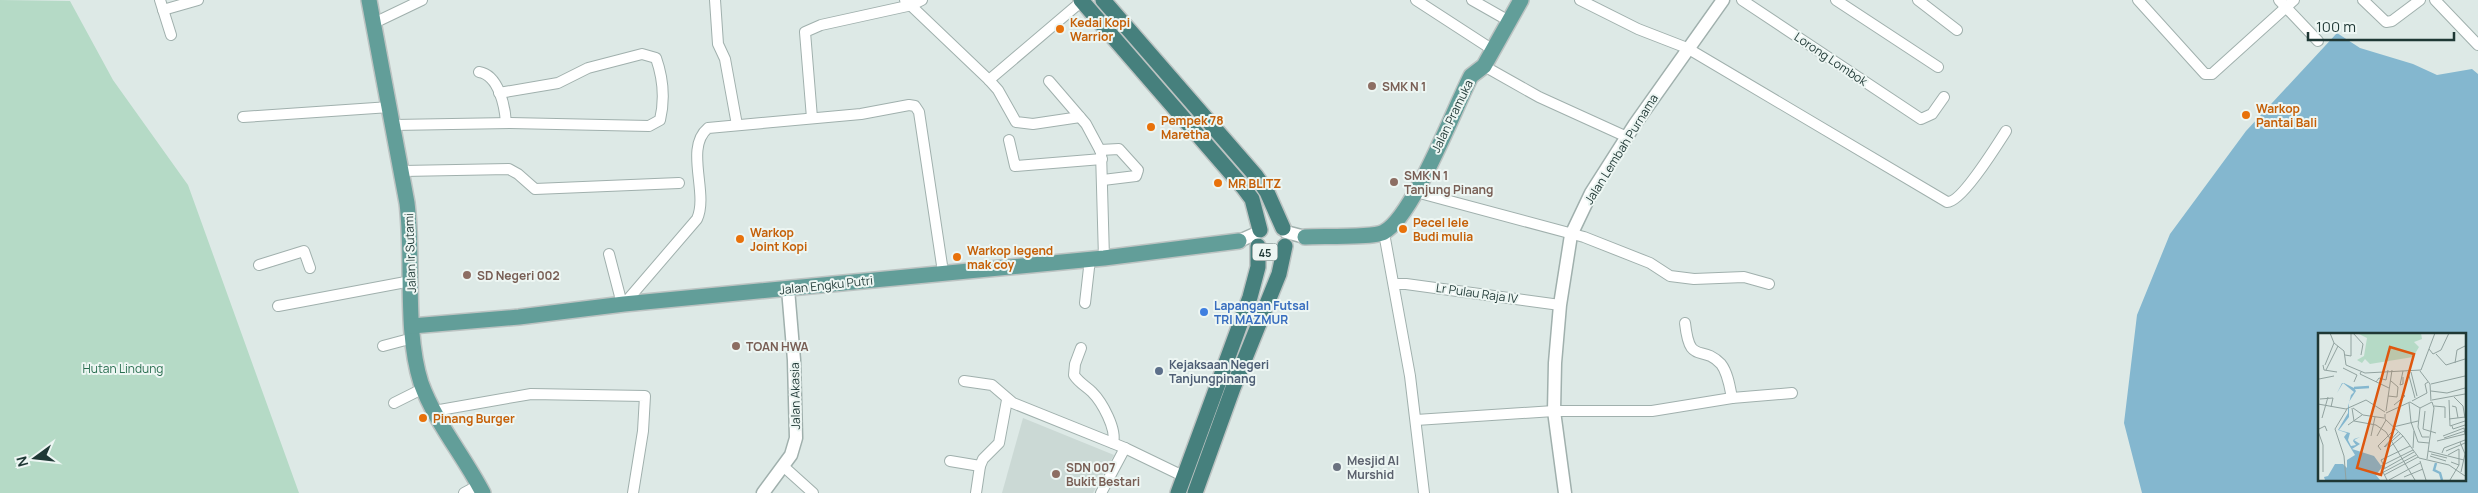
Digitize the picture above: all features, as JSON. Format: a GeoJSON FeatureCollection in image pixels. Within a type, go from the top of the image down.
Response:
{"type":"FeatureCollection","features":[{"type":"Feature","properties":{"kind":"highway","name":"45"},"geometry":{"type":"LineString","coordinates":[[1081,0],[1252,199],[1258,238],[1258,267],[1250,297],[1178,493]]}},
{"type":"Feature","properties":{"kind":"highway","name":"45"},"geometry":{"type":"LineString","coordinates":[[1103,0],[1256,176],[1267,192],[1285,238],[1279,274],[1233,388],[1195,493]]}},
{"type":"Feature","properties":{"kind":"highway","name":"45"},"geometry":{"type":"LineString","coordinates":[[1258,238],[1270,224],[1285,238]]}},
{"type":"Feature","properties":{"kind":"highway","name":"45"},"geometry":{"type":"LineString","coordinates":[[1258,238],[1263,252],[1273,254],[1285,238]]}},
{"type":"Feature","properties":{"kind":"main road","name":"Jalan Ir Sutami"},"geometry":{"type":"LineString","coordinates":[[370,0],[403,171],[411,233],[411,281],[415,358],[424,388],[434,410],[481,489]]}},
{"type":"Feature","properties":{"kind":"main road","name":"Jalan Pramuka"},"geometry":{"type":"LineString","coordinates":[[1384,232],[1399,219],[1416,192],[1471,76],[1484,66],[1521,0]]}},
{"type":"Feature","properties":{"kind":"main road"},"geometry":{"type":"LineString","coordinates":[[1305,237],[1384,232]]}},
{"type":"Feature","properties":{"kind":"main road","name":"Jalan Engku Putri"},"geometry":{"type":"LineString","coordinates":[[413,332],[623,304],[943,272],[1097,259],[1239,241]]}},
{"type":"Feature","properties":{"kind":"street"},"geometry":{"type":"LineString","coordinates":[[171,35],[161,5],[198,0]]}},
{"type":"Feature","properties":{"kind":"street"},"geometry":{"type":"LineString","coordinates":[[374,23],[422,0]]}},
{"type":"Feature","properties":{"kind":"street"},"geometry":{"type":"LineString","coordinates":[[715,0],[718,44],[725,59],[737,125]]}},
{"type":"Feature","properties":{"kind":"street"},"geometry":{"type":"LineString","coordinates":[[812,118],[805,32],[821,25],[922,0]]}},
{"type":"Feature","properties":{"kind":"street"},"geometry":{"type":"LineString","coordinates":[[989,80],[1081,0]]}},
{"type":"Feature","properties":{"kind":"street"},"geometry":{"type":"LineString","coordinates":[[1416,0],[1493,50]]}},
{"type":"Feature","properties":{"kind":"street"},"geometry":{"type":"LineString","coordinates":[[1472,0],[1509,21]]}},
{"type":"Feature","properties":{"kind":"street"},"geometry":{"type":"LineString","coordinates":[[1580,0],[1638,29],[1687,48],[1946,202],[1952,202],[1964,190],[2006,131]]}},
{"type":"Feature","properties":{"kind":"street","name":"Jalan Lembah Purnama"},"geometry":{"type":"LineString","coordinates":[[1565,493],[1554,411],[1560,305],[1571,236],[1591,193],[1627,137],[1687,48],[1723,0]]}},
{"type":"Feature","properties":{"kind":"street","name":"Lorong Lombok"},"geometry":{"type":"LineString","coordinates":[[1742,0],[1921,119],[1932,114],[1944,97]]}},
{"type":"Feature","properties":{"kind":"street"},"geometry":{"type":"LineString","coordinates":[[1836,0],[1938,66]]}},
{"type":"Feature","properties":{"kind":"street"},"geometry":{"type":"LineString","coordinates":[[1918,0],[1957,30]]}},
{"type":"Feature","properties":{"kind":"street"},"geometry":{"type":"LineString","coordinates":[[2138,0],[2205,74],[2212,74],[2287,3],[2318,41]]}},
{"type":"Feature","properties":{"kind":"street"},"geometry":{"type":"LineString","coordinates":[[2362,0],[2386,22],[2392,21],[2420,0]]}},
{"type":"Feature","properties":{"kind":"street"},"geometry":{"type":"LineString","coordinates":[[2435,0],[2478,45]]}},
{"type":"Feature","properties":{"kind":"street"},"geometry":{"type":"LineString","coordinates":[[909,3],[998,90],[1016,122],[1033,124],[1080,117]]}},
{"type":"Feature","properties":{"kind":"street"},"geometry":{"type":"LineString","coordinates":[[394,125],[506,123],[649,126],[660,120],[664,107],[661,72],[656,58],[642,54],[588,68],[558,83],[499,93]]}},
{"type":"Feature","properties":{"kind":"street"},"geometry":{"type":"LineString","coordinates":[[1484,66],[1540,97],[1627,137]]}},
{"type":"Feature","properties":{"kind":"street"},"geometry":{"type":"LineString","coordinates":[[479,72],[487,75],[499,93],[504,105],[506,123]]}},
{"type":"Feature","properties":{"kind":"street"},"geometry":{"type":"LineString","coordinates":[[1049,81],[1094,134],[1101,154],[1103,180],[1097,259],[1085,303]]}},
{"type":"Feature","properties":{"kind":"street"},"geometry":{"type":"LineString","coordinates":[[623,304],[697,219],[702,202],[697,163],[699,143],[704,131],[708,128],[861,114],[909,105],[915,106],[919,112],[943,272]]}},
{"type":"Feature","properties":{"kind":"street"},"geometry":{"type":"LineString","coordinates":[[243,117],[390,107]]}},
{"type":"Feature","properties":{"kind":"street"},"geometry":{"type":"LineString","coordinates":[[1009,140],[1014,166],[1101,154],[1119,149],[1138,170],[1136,176],[1103,180]]}},
{"type":"Feature","properties":{"kind":"street"},"geometry":{"type":"LineString","coordinates":[[403,171],[509,169],[518,174],[535,189],[679,182]]}},
{"type":"Feature","properties":{"kind":"street"},"geometry":{"type":"LineString","coordinates":[[1416,192],[1571,236],[1584,237],[1650,263],[1670,276],[1694,279],[1744,277],[1770,284]]}},
{"type":"Feature","properties":{"kind":"street"},"geometry":{"type":"LineString","coordinates":[[1384,232],[1416,420],[1424,493]]}},
{"type":"Feature","properties":{"kind":"street"},"geometry":{"type":"LineString","coordinates":[[1285,238],[1305,237]]}},
{"type":"Feature","properties":{"kind":"street"},"geometry":{"type":"LineString","coordinates":[[1239,241],[1258,238]]}},
{"type":"Feature","properties":{"kind":"street"},"geometry":{"type":"LineString","coordinates":[[259,265],[304,251],[310,268]]}},
{"type":"Feature","properties":{"kind":"street"},"geometry":{"type":"LineString","coordinates":[[609,254],[623,304]]}},
{"type":"Feature","properties":{"kind":"street"},"geometry":{"type":"LineString","coordinates":[[278,306],[411,281]]}},
{"type":"Feature","properties":{"kind":"street","name":"Lr Pulau Raja IV"},"geometry":{"type":"LineString","coordinates":[[1394,284],[1406,284],[1560,305]]}},
{"type":"Feature","properties":{"kind":"street","name":"Jalan Akasia"},"geometry":{"type":"LineString","coordinates":[[763,493],[794,447],[796,429],[794,360],[788,289]]}},
{"type":"Feature","properties":{"kind":"street"},"geometry":{"type":"LineString","coordinates":[[1685,322],[1687,341],[1693,351],[1722,365],[1727,376],[1732,398]]}},
{"type":"Feature","properties":{"kind":"street"},"geometry":{"type":"LineString","coordinates":[[382,346],[413,332]]}},
{"type":"Feature","properties":{"kind":"street"},"geometry":{"type":"LineString","coordinates":[[1081,348],[1075,364],[1074,375],[1079,382],[1093,393],[1101,405],[1113,430],[1113,443]]}},
{"type":"Feature","properties":{"kind":"street"},"geometry":{"type":"LineString","coordinates":[[964,382],[992,385],[1007,400],[1125,448],[1183,476]]}},
{"type":"Feature","properties":{"kind":"street"},"geometry":{"type":"LineString","coordinates":[[394,403],[424,388]]}},
{"type":"Feature","properties":{"kind":"street"},"geometry":{"type":"LineString","coordinates":[[1416,420],[1554,411],[1652,411],[1732,398],[1792,393]]}},
{"type":"Feature","properties":{"kind":"street"},"geometry":{"type":"LineString","coordinates":[[434,410],[531,394],[646,396],[644,431],[633,493]]}},
{"type":"Feature","properties":{"kind":"street"},"geometry":{"type":"LineString","coordinates":[[976,493],[980,466],[999,443],[1007,400]]}},
{"type":"Feature","properties":{"kind":"street"},"geometry":{"type":"LineString","coordinates":[[1101,493],[1125,448]]}},
{"type":"Feature","properties":{"kind":"street"},"geometry":{"type":"LineString","coordinates":[[950,461],[980,466]]}},
{"type":"Feature","properties":{"kind":"street"},"geometry":{"type":"LineString","coordinates":[[783,466],[813,493]]}},
{"type":"Feature","properties":{"kind":"street"},"geometry":{"type":"LineString","coordinates":[[464,493],[481,489]]}},
{"type":"Feature","properties":{"kind":"shaded area","name":"SDN 007 Bukit Bestari"},"geometry":{"type":"Polygon","coordinates":[[[1023,418],[1114,455],[1093,493],[1002,493],[1023,418]]]}},
{"type":"Feature","properties":{"kind":"green space","name":"Hutan Lindung"},"geometry":{"type":"Polygon","coordinates":[[[0,0],[70,1],[113,80],[188,185],[299,493],[0,493],[0,0]]]}},
{"type":"Feature","properties":{"kind":"water"},"geometry":{"type":"Polygon","coordinates":[[[2337,33],[2360,48],[2413,64],[2437,75],[2472,69],[2478,74],[2478,493],[2142,493],[2124,423],[2137,315],[2170,234],[2246,131],[2337,33]]]}},
{"type":"Feature","properties":{"kind":"place","name":"Kedai Kopi Warrior"},"geometry":{"type":"Point","coordinates":[1060,29]}},
{"type":"Feature","properties":{"kind":"place","name":"SMK N 1"},"geometry":{"type":"Point","coordinates":[1372,86]}},
{"type":"Feature","properties":{"kind":"place","name":"Warkop Pantai Bali"},"geometry":{"type":"Point","coordinates":[2246,115]}},
{"type":"Feature","properties":{"kind":"place","name":"Pempek 78 Maretha"},"geometry":{"type":"Point","coordinates":[1151,127]}},
{"type":"Feature","properties":{"kind":"place","name":"SMK N 1 Tanjung Pinang"},"geometry":{"type":"Point","coordinates":[1394,182]}},
{"type":"Feature","properties":{"kind":"place","name":"MR BLITZ"},"geometry":{"type":"Point","coordinates":[1218,183]}},
{"type":"Feature","properties":{"kind":"place","name":"Pecel lele Budi mulia"},"geometry":{"type":"Point","coordinates":[1403,229]}},
{"type":"Feature","properties":{"kind":"place","name":"Warkop Joint Kopi"},"geometry":{"type":"Point","coordinates":[740,239]}},
{"type":"Feature","properties":{"kind":"place","name":"Warkop legend mak coy"},"geometry":{"type":"Point","coordinates":[957,257]}},
{"type":"Feature","properties":{"kind":"place","name":"SD Negeri 002"},"geometry":{"type":"Point","coordinates":[467,275]}},
{"type":"Feature","properties":{"kind":"place","name":"Lapangan Futsal TRI MAZMUR"},"geometry":{"type":"Point","coordinates":[1204,312]}},
{"type":"Feature","properties":{"kind":"place","name":"TOAN HWA"},"geometry":{"type":"Point","coordinates":[736,346]}},
{"type":"Feature","properties":{"kind":"place","name":"Kejaksaan Negeri Tanjungpinang"},"geometry":{"type":"Point","coordinates":[1159,371]}},
{"type":"Feature","properties":{"kind":"place","name":"Pinang Burger"},"geometry":{"type":"Point","coordinates":[423,418]}},
{"type":"Feature","properties":{"kind":"place","name":"Mesjid Al Murshid"},"geometry":{"type":"Point","coordinates":[1337,467]}},
{"type":"Feature","properties":{"kind":"place","name":"SDN 007 Bukit Bestari"},"geometry":{"type":"Point","coordinates":[1056,474]}}]}
